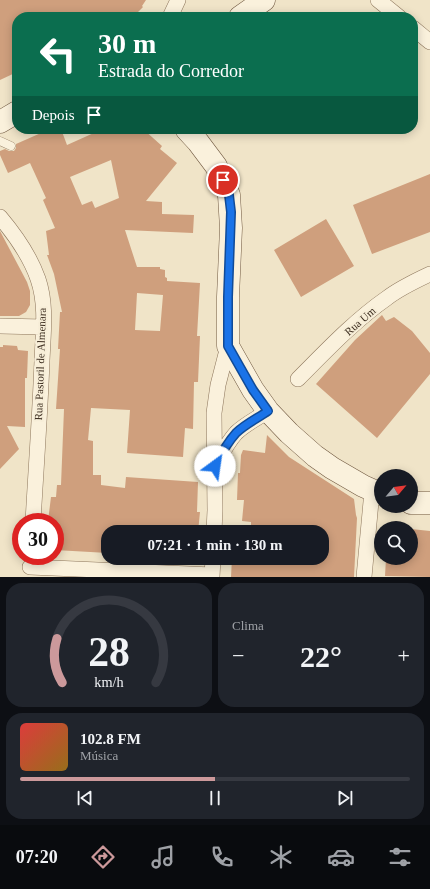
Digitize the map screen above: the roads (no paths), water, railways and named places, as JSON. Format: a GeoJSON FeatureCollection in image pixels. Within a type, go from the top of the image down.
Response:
{"type":"FeatureCollection","features":[{"type":"Feature","properties":{"kind":"main road"},"geometry":{"type":"LineString","coordinates":[[247,12],[264,0]]}},
{"type":"Feature","properties":{"kind":"main road"},"geometry":{"type":"LineString","coordinates":[[0,122],[12,115]]}},
{"type":"Feature","properties":{"kind":"main road"},"geometry":{"type":"LineString","coordinates":[[191,134],[206,151],[216,166],[229,195],[231,228],[228,297],[228,346],[253,390],[268,411],[289,433],[315,456],[338,471],[374,491]]}},
{"type":"Feature","properties":{"kind":"main road"},"geometry":{"type":"LineString","coordinates":[[418,503],[430,502]]}},
{"type":"Feature","properties":{"kind":"street"},"geometry":{"type":"LineString","coordinates":[[172,12],[178,0]]}},
{"type":"Feature","properties":{"kind":"street"},"geometry":{"type":"LineString","coordinates":[[378,0],[393,12]]}},
{"type":"Feature","properties":{"kind":"street"},"geometry":{"type":"LineString","coordinates":[[418,32],[430,42]]}},
{"type":"Feature","properties":{"kind":"street","name":"Rua Pastoril de Almenara"},"geometry":{"type":"LineString","coordinates":[[0,217],[29,258],[38,280],[43,302],[43,327],[33,513]]}},
{"type":"Feature","properties":{"kind":"street","name":"Rua Um"},"geometry":{"type":"LineString","coordinates":[[298,379],[335,342],[387,298],[413,282],[430,274]]}},
{"type":"Feature","properties":{"kind":"street"},"geometry":{"type":"LineString","coordinates":[[0,326],[43,327]]}},
{"type":"Feature","properties":{"kind":"street"},"geometry":{"type":"LineString","coordinates":[[214,525],[214,413],[218,385],[228,346]]}},
{"type":"Feature","properties":{"kind":"street"},"geometry":{"type":"LineString","coordinates":[[215,466],[226,446],[237,433],[268,411]]}},
{"type":"Feature","properties":{"kind":"street"},"geometry":{"type":"LineString","coordinates":[[364,577],[374,506]]}},
{"type":"Feature","properties":{"kind":"street"},"geometry":{"type":"LineString","coordinates":[[30,567],[212,576],[213,565]]}},
{"type":"Feature","properties":{"kind":"lane"},"geometry":{"type":"LineString","coordinates":[[0,141],[9,136]]}}]}
